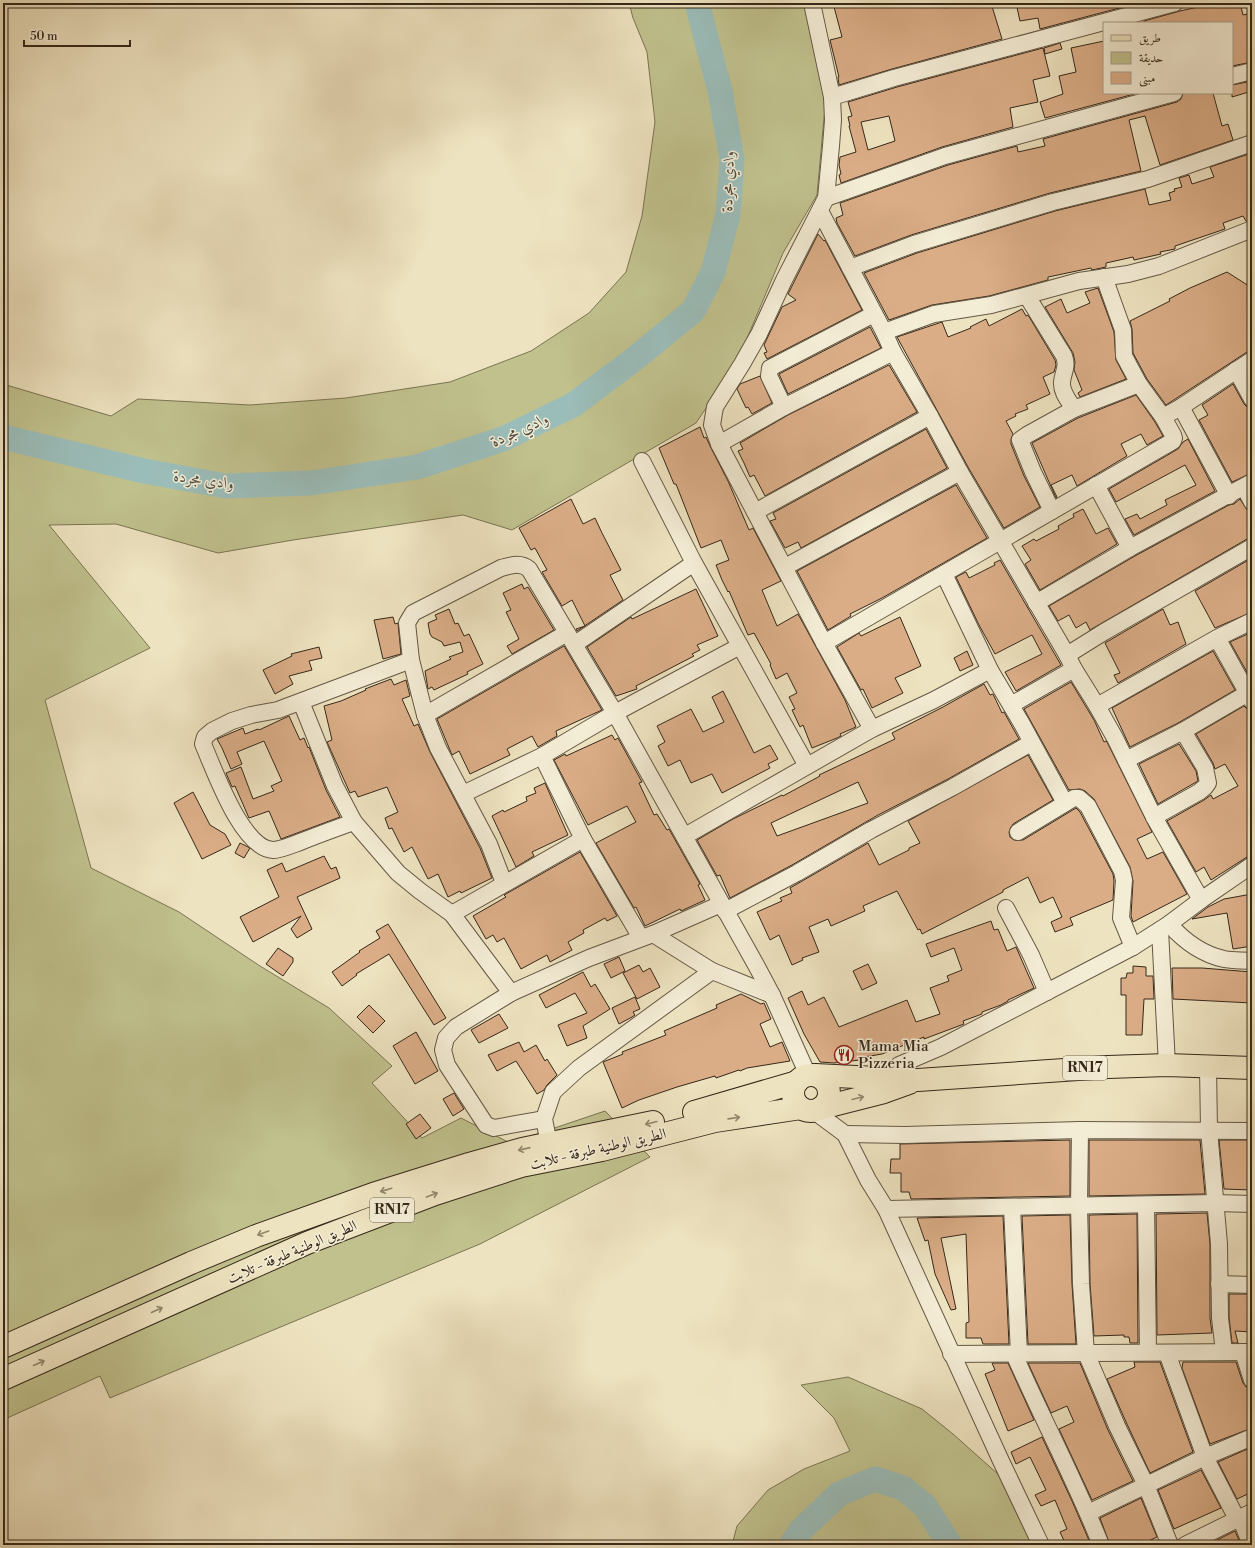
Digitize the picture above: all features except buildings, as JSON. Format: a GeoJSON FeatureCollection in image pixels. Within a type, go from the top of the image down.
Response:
{"type":"FeatureCollection","features":[{"type":"Feature","properties":{"kind":"main road","name":"الطريق الوطنية طبرقة - تلابت"},"geometry":{"type":"LineString","coordinates":[[3,1379],[307,1243],[435,1194],[521,1166],[602,1150],[715,1121],[812,1109],[884,1085],[918,1080],[1041,1071],[1167,1065],[1252,1068]]}},
{"type":"Feature","properties":{"kind":"main road"},"geometry":{"type":"LineString","coordinates":[[820,1077],[825,1082],[829,1093],[828,1099],[812,1109],[794,1099],[794,1087],[806,1078],[820,1077]]}},
{"type":"Feature","properties":{"kind":"main road","name":"الطريق الوطنية طبرقة - تلابت"},"geometry":{"type":"LineString","coordinates":[[3,1347],[191,1263],[256,1236],[373,1194],[469,1164],[522,1149],[640,1126],[708,1109],[806,1078],[884,1085]]}},
{"type":"Feature","properties":{"kind":"street"},"geometry":{"type":"LineString","coordinates":[[812,3],[832,96],[833,120],[831,146],[823,205],[784,280],[759,334],[715,407],[712,425],[719,444],[824,643],[872,729]]}},
{"type":"Feature","properties":{"kind":"street"},"geometry":{"type":"LineString","coordinates":[[1103,22],[1174,3]]}},
{"type":"Feature","properties":{"kind":"street"},"geometry":{"type":"LineString","coordinates":[[832,96],[1103,22]]}},
{"type":"Feature","properties":{"kind":"street"},"geometry":{"type":"LineString","coordinates":[[1233,76],[1252,71]]}},
{"type":"Feature","properties":{"kind":"street"},"geometry":{"type":"LineString","coordinates":[[823,205],[945,156],[1170,94]]}},
{"type":"Feature","properties":{"kind":"street"},"geometry":{"type":"LineString","coordinates":[[850,268],[928,239],[1053,202],[1148,179],[1252,143]]}},
{"type":"Feature","properties":{"kind":"street"},"geometry":{"type":"LineString","coordinates":[[823,205],[850,268],[893,352],[960,472],[1097,706],[1154,817],[1201,900]]}},
{"type":"Feature","properties":{"kind":"street"},"geometry":{"type":"LineString","coordinates":[[884,332],[934,314],[991,305],[1079,281],[1128,274],[1158,266],[1252,229]]}},
{"type":"Feature","properties":{"kind":"street"},"geometry":{"type":"LineString","coordinates":[[824,643],[1173,441],[1173,435],[1163,417],[1139,384],[1124,356],[1123,330],[1104,277]]}},
{"type":"Feature","properties":{"kind":"street"},"geometry":{"type":"LineString","coordinates":[[1027,296],[1064,356],[1066,368],[1062,388],[1074,409]]}},
{"type":"Feature","properties":{"kind":"street"},"geometry":{"type":"LineString","coordinates":[[784,407],[769,376],[770,368],[874,314]]}},
{"type":"Feature","properties":{"kind":"street"},"geometry":{"type":"LineString","coordinates":[[719,444],[784,407],[893,352]]}},
{"type":"Feature","properties":{"kind":"street"},"geometry":{"type":"LineString","coordinates":[[1163,417],[1181,407],[1252,360]]}},
{"type":"Feature","properties":{"kind":"street"},"geometry":{"type":"LineString","coordinates":[[1236,370],[1252,399]]}},
{"type":"Feature","properties":{"kind":"street"},"geometry":{"type":"LineString","coordinates":[[1052,511],[1020,441],[1027,435],[1074,409],[1139,384]]}},
{"type":"Feature","properties":{"kind":"street"},"geometry":{"type":"LineString","coordinates":[[1181,407],[1229,496]]}},
{"type":"Feature","properties":{"kind":"street"},"geometry":{"type":"LineString","coordinates":[[755,512],[930,416]]}},
{"type":"Feature","properties":{"kind":"street"},"geometry":{"type":"LineString","coordinates":[[642,461],[694,562],[807,766]]}},
{"type":"Feature","properties":{"kind":"street"},"geometry":{"type":"LineString","coordinates":[[785,567],[960,472]]}},
{"type":"Feature","properties":{"kind":"street"},"geometry":{"type":"LineString","coordinates":[[1096,485],[1130,548]]}},
{"type":"Feature","properties":{"kind":"street"},"geometry":{"type":"LineString","coordinates":[[1036,603],[1130,548],[1248,485],[1252,502]]}},
{"type":"Feature","properties":{"kind":"street"},"geometry":{"type":"LineString","coordinates":[[1011,705],[1070,662],[1104,632],[1252,546]]}},
{"type":"Feature","properties":{"kind":"street"},"geometry":{"type":"LineString","coordinates":[[425,715],[571,639],[694,562]]}},
{"type":"Feature","properties":{"kind":"street"},"geometry":{"type":"LineString","coordinates":[[504,883],[489,844],[464,794],[438,748],[425,715],[411,660],[407,622],[413,613],[501,568],[517,564],[524,565],[530,569],[615,713],[685,836],[772,995],[806,1078]]}},
{"type":"Feature","properties":{"kind":"street"},"geometry":{"type":"LineString","coordinates":[[944,574],[990,670],[1065,803]]}},
{"type":"Feature","properties":{"kind":"street"},"geometry":{"type":"LineString","coordinates":[[1097,706],[1217,638],[1252,621]]}},
{"type":"Feature","properties":{"kind":"street"},"geometry":{"type":"LineString","coordinates":[[1126,760],[1250,697],[1217,638]]}},
{"type":"Feature","properties":{"kind":"street"},"geometry":{"type":"LineString","coordinates":[[464,794],[542,756],[615,713],[740,646]]}},
{"type":"Feature","properties":{"kind":"street"},"geometry":{"type":"LineString","coordinates":[[354,822],[274,850],[265,848],[240,824],[222,790],[203,744],[205,737],[212,731],[232,721],[250,715],[278,710],[411,660]]}},
{"type":"Feature","properties":{"kind":"street"},"geometry":{"type":"LineString","coordinates":[[685,836],[872,729],[934,700],[990,670]]}},
{"type":"Feature","properties":{"kind":"street"},"geometry":{"type":"LineString","coordinates":[[301,702],[335,786],[354,822],[398,873],[452,914],[510,993]]}},
{"type":"Feature","properties":{"kind":"street"},"geometry":{"type":"LineString","coordinates":[[1154,817],[1199,792],[1208,783],[1206,768],[1183,731]]}},
{"type":"Feature","properties":{"kind":"street"},"geometry":{"type":"LineString","coordinates":[[544,1119],[494,1128],[486,1125],[446,1065],[443,1050],[446,1038],[456,1027],[510,993],[589,958],[723,907],[797,873],[871,830],[953,787],[1031,743]]}},
{"type":"Feature","properties":{"kind":"street"},"geometry":{"type":"LineString","coordinates":[[542,756],[583,839],[647,936],[712,971],[772,995]]}},
{"type":"Feature","properties":{"kind":"street"},"geometry":{"type":"LineString","coordinates":[[1018,832],[1074,798],[1079,798],[1088,806],[1122,871],[1124,885],[1121,918],[1133,947]]}},
{"type":"Feature","properties":{"kind":"street"},"geometry":{"type":"LineString","coordinates":[[452,914],[583,839]]}},
{"type":"Feature","properties":{"kind":"street"},"geometry":{"type":"LineString","coordinates":[[884,1085],[899,1065],[941,1047],[1133,947],[1165,927],[1252,865]]}},
{"type":"Feature","properties":{"kind":"street"},"geometry":{"type":"LineString","coordinates":[[1006,908],[1031,955],[1047,992]]}},
{"type":"Feature","properties":{"kind":"street"},"geometry":{"type":"LineString","coordinates":[[1165,927],[1192,946],[1223,959],[1252,961]]}},
{"type":"Feature","properties":{"kind":"street"},"geometry":{"type":"LineString","coordinates":[[1165,927],[1167,1065]]}},
{"type":"Feature","properties":{"kind":"street"},"geometry":{"type":"LineString","coordinates":[[549,1144],[544,1119],[553,1092],[579,1068],[712,971]]}},
{"type":"Feature","properties":{"kind":"street"},"geometry":{"type":"LineString","coordinates":[[1208,1066],[1209,1130],[1219,1244],[1220,1318],[1224,1352]]}},
{"type":"Feature","properties":{"kind":"street"},"geometry":{"type":"LineString","coordinates":[[812,1109],[845,1134],[868,1180],[886,1209],[951,1354],[1041,1545]]}},
{"type":"Feature","properties":{"kind":"street"},"geometry":{"type":"LineString","coordinates":[[1080,1130],[1079,1206],[1081,1284],[1086,1353],[1117,1426],[1146,1485],[1170,1545]]}},
{"type":"Feature","properties":{"kind":"street"},"geometry":{"type":"LineString","coordinates":[[845,1134],[906,1135],[1080,1130],[1252,1131]]}},
{"type":"Feature","properties":{"kind":"street"},"geometry":{"type":"LineString","coordinates":[[886,1209],[1215,1203],[1252,1204]]}},
{"type":"Feature","properties":{"kind":"street"},"geometry":{"type":"LineString","coordinates":[[1146,1205],[1148,1352]]}},
{"type":"Feature","properties":{"kind":"street"},"geometry":{"type":"LineString","coordinates":[[1012,1207],[1016,1354],[1033,1397],[1088,1513],[1101,1545]]}},
{"type":"Feature","properties":{"kind":"street"},"geometry":{"type":"LineString","coordinates":[[1220,1284],[1252,1285]]}},
{"type":"Feature","properties":{"kind":"street"},"geometry":{"type":"LineString","coordinates":[[951,1354],[1248,1352],[1252,1380]]}},
{"type":"Feature","properties":{"kind":"street"},"geometry":{"type":"LineString","coordinates":[[1167,1353],[1205,1457],[1243,1516],[1251,1545]]}},
{"type":"Feature","properties":{"kind":"street"},"geometry":{"type":"LineString","coordinates":[[1088,1513],[1205,1457],[1252,1437]]}},
{"type":"Feature","properties":{"kind":"street"},"geometry":{"type":"LineString","coordinates":[[1185,1545],[1243,1516]]}},
{"type":"Feature","properties":{"kind":"green space"},"geometry":{"type":"Polygon","coordinates":[[[629,3],[805,3],[826,96],[817,195],[783,253],[737,362],[696,423],[512,530],[463,515],[293,540],[218,553],[116,524],[49,525],[150,648],[45,700],[91,868],[179,912],[260,966],[329,1008],[392,1066],[372,1083],[422,1138],[461,1118],[510,1143],[605,1111],[650,1157],[480,1244],[110,1398],[100,1376],[3,1420],[3,384],[111,416],[138,399],[250,405],[346,398],[450,382],[531,351],[589,313],[626,272],[642,216],[655,122],[647,52],[633,18],[629,3]]]}},
{"type":"Feature","properties":{"kind":"green space"},"geometry":{"type":"Polygon","coordinates":[[[848,1377],[922,1409],[999,1475],[1035,1545],[732,1545],[737,1526],[768,1490],[804,1469],[850,1451],[834,1418],[801,1385],[848,1377]]]}},
{"type":"Feature","properties":{"kind":"waterway","name":"وادي مجردة"},"geometry":{"type":"LineString","coordinates":[[3,437],[144,471],[226,486],[311,483],[417,467],[503,439],[573,405],[633,360],[693,311],[713,272],[728,214],[732,159],[720,91],[697,3]]}},
{"type":"Feature","properties":{"kind":"waterway","name":"وادي مجردة"},"geometry":{"type":"LineString","coordinates":[[791,1545],[801,1530],[839,1494],[875,1479],[903,1488],[925,1506],[950,1545]]}},
{"type":"Feature","properties":{"kind":"place","name":"Mama Mia Pizzeria"},"geometry":{"type":"Point","coordinates":[844,1055]}}]}
